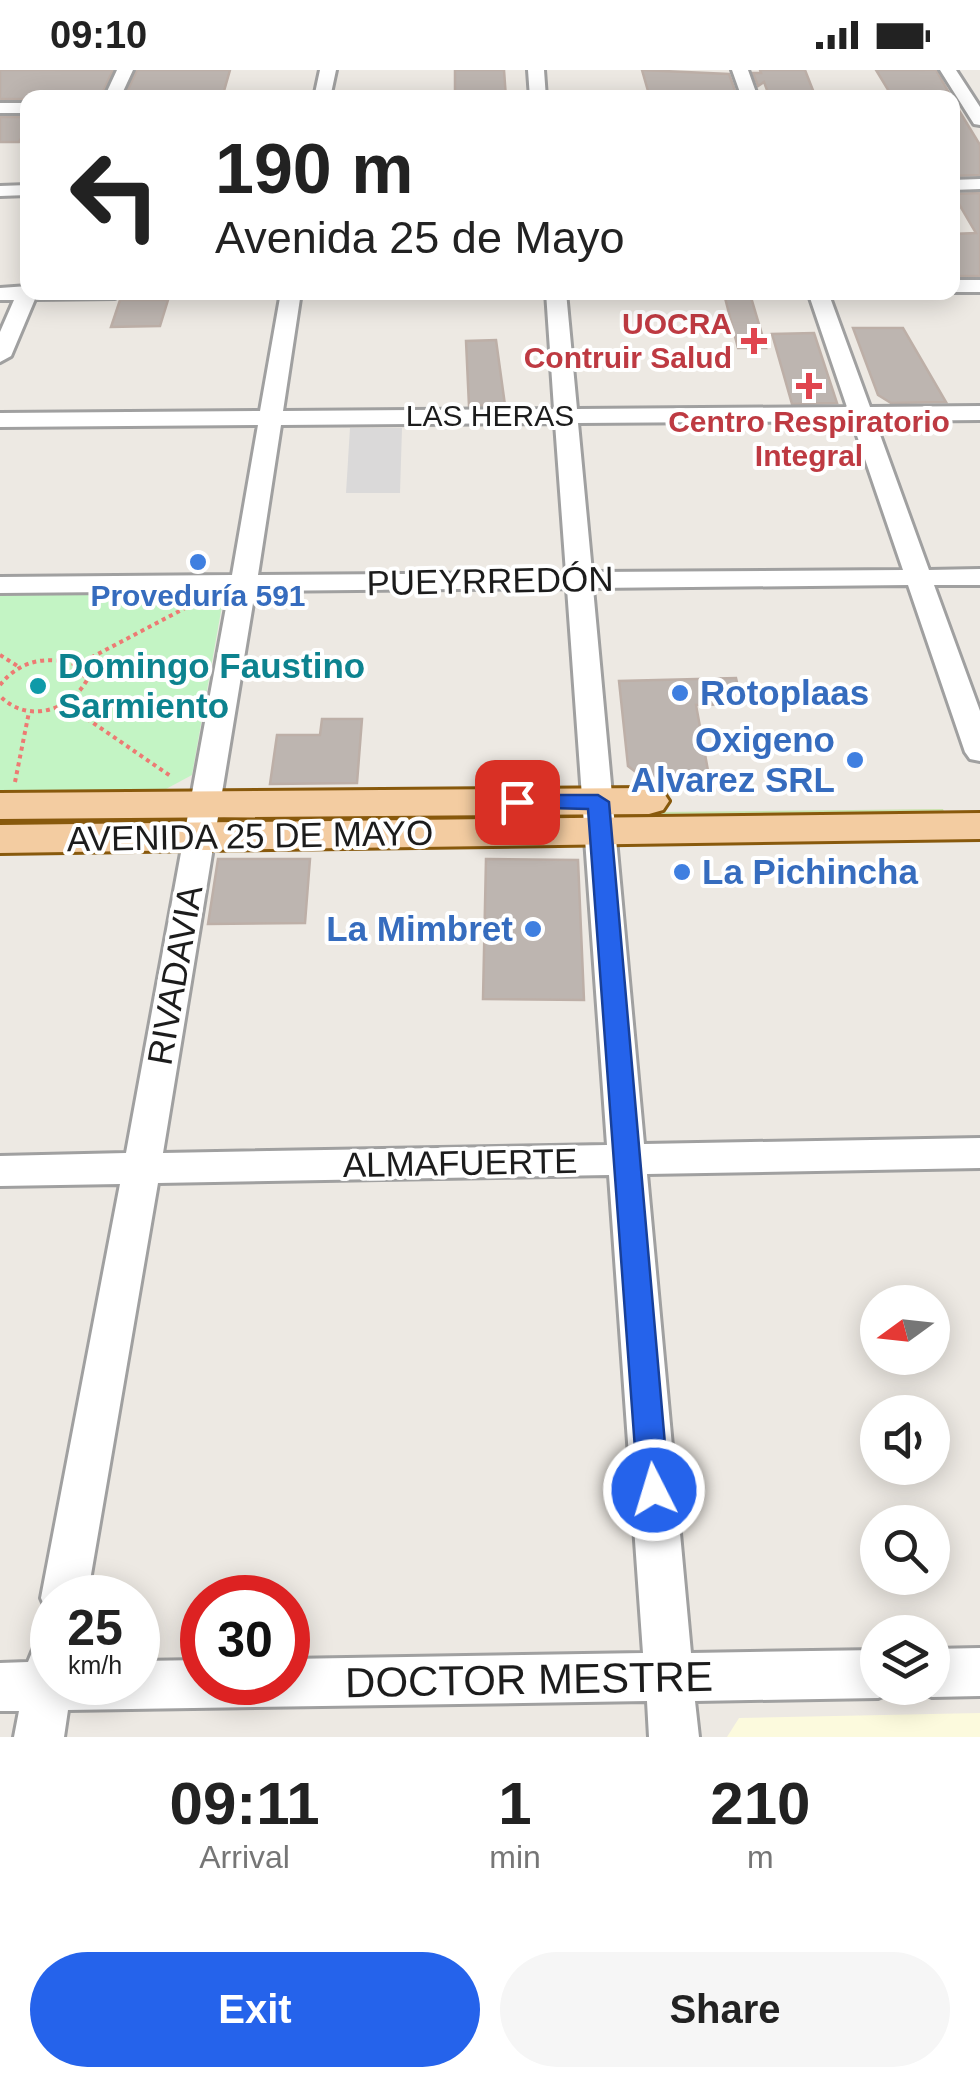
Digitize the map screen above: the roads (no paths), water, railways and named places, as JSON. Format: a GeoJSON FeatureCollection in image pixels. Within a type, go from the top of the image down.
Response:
{"type":"FeatureCollection","features":[{"type":"Feature","properties":{"kind":"main road","name":"AVENIDA 25 DE MAYO"},"geometry":{"type":"LineString","coordinates":[[599,816],[980,798]]}},
{"type":"Feature","properties":{"kind":"main road","name":"AVENIDA 25 DE MAYO"},"geometry":{"type":"LineString","coordinates":[[6,799],[196,809],[980,826]]}},
{"type":"Feature","properties":{"kind":"main road","name":"AVENIDA 25 DE MAYO"},"geometry":{"type":"LineString","coordinates":[[0,840],[196,809]]}},
{"type":"Feature","properties":{"kind":"street"},"geometry":{"type":"LineString","coordinates":[[967,102],[980,120]]}},
{"type":"Feature","properties":{"kind":"street"},"geometry":{"type":"LineString","coordinates":[[0,356],[25,300]]}},
{"type":"Feature","properties":{"kind":"street","name":"RIVADAVIA"},"geometry":{"type":"LineString","coordinates":[[68,1575],[141,1168],[196,809],[246,584],[268,417],[290,300]]}},
{"type":"Feature","properties":{"kind":"street"},"geometry":{"type":"LineString","coordinates":[[557,300],[674,1737]]}},
{"type":"Feature","properties":{"kind":"street"},"geometry":{"type":"LineString","coordinates":[[821,300],[980,752]]}},
{"type":"Feature","properties":{"kind":"street","name":"LAS HERAS"},"geometry":{"type":"LineString","coordinates":[[0,420],[980,413]]}},
{"type":"Feature","properties":{"kind":"street","name":"PUEYRREDÓN"},"geometry":{"type":"LineString","coordinates":[[0,585],[980,576]]}},
{"type":"Feature","properties":{"kind":"street","name":"ALMAFUERTE"},"geometry":{"type":"LineString","coordinates":[[0,1170],[980,1153]]}},
{"type":"Feature","properties":{"kind":"street"},"geometry":{"type":"LineString","coordinates":[[950,1673],[980,1672]]}},
{"type":"Feature","properties":{"kind":"street","name":"DOCTOR MESTRE"},"geometry":{"type":"LineString","coordinates":[[160,1675],[860,1674]]}},
{"type":"Feature","properties":{"kind":"street","name":"DOCTOR MESTRE"},"geometry":{"type":"LineString","coordinates":[[0,1687],[30,1679]]}},
{"type":"Feature","properties":{"kind":"street"},"geometry":{"type":"LineString","coordinates":[[39,1737],[45,1705]]}},
{"type":"Feature","properties":{"kind":"place","name":"UOCRA Contruir Salud"},"geometry":{"type":"Point","coordinates":[754,341]}},
{"type":"Feature","properties":{"kind":"place","name":"Centro Respiratorio Integral"},"geometry":{"type":"Point","coordinates":[809,386]}},
{"type":"Feature","properties":{"kind":"place","name":"Proveduría 591"},"geometry":{"type":"Point","coordinates":[198,562]}},
{"type":"Feature","properties":{"kind":"place","name":"Domingo Faustino Sarmiento"},"geometry":{"type":"Point","coordinates":[38,686]}},
{"type":"Feature","properties":{"kind":"place","name":"Rotoplaas"},"geometry":{"type":"Point","coordinates":[680,693]}},
{"type":"Feature","properties":{"kind":"place","name":"Oxigeno Alvarez SRL"},"geometry":{"type":"Point","coordinates":[855,760]}},
{"type":"Feature","properties":{"kind":"place","name":"La Pichincha"},"geometry":{"type":"Point","coordinates":[682,872]}},
{"type":"Feature","properties":{"kind":"place","name":"La Mimbret"},"geometry":{"type":"Point","coordinates":[533,929]}}]}
